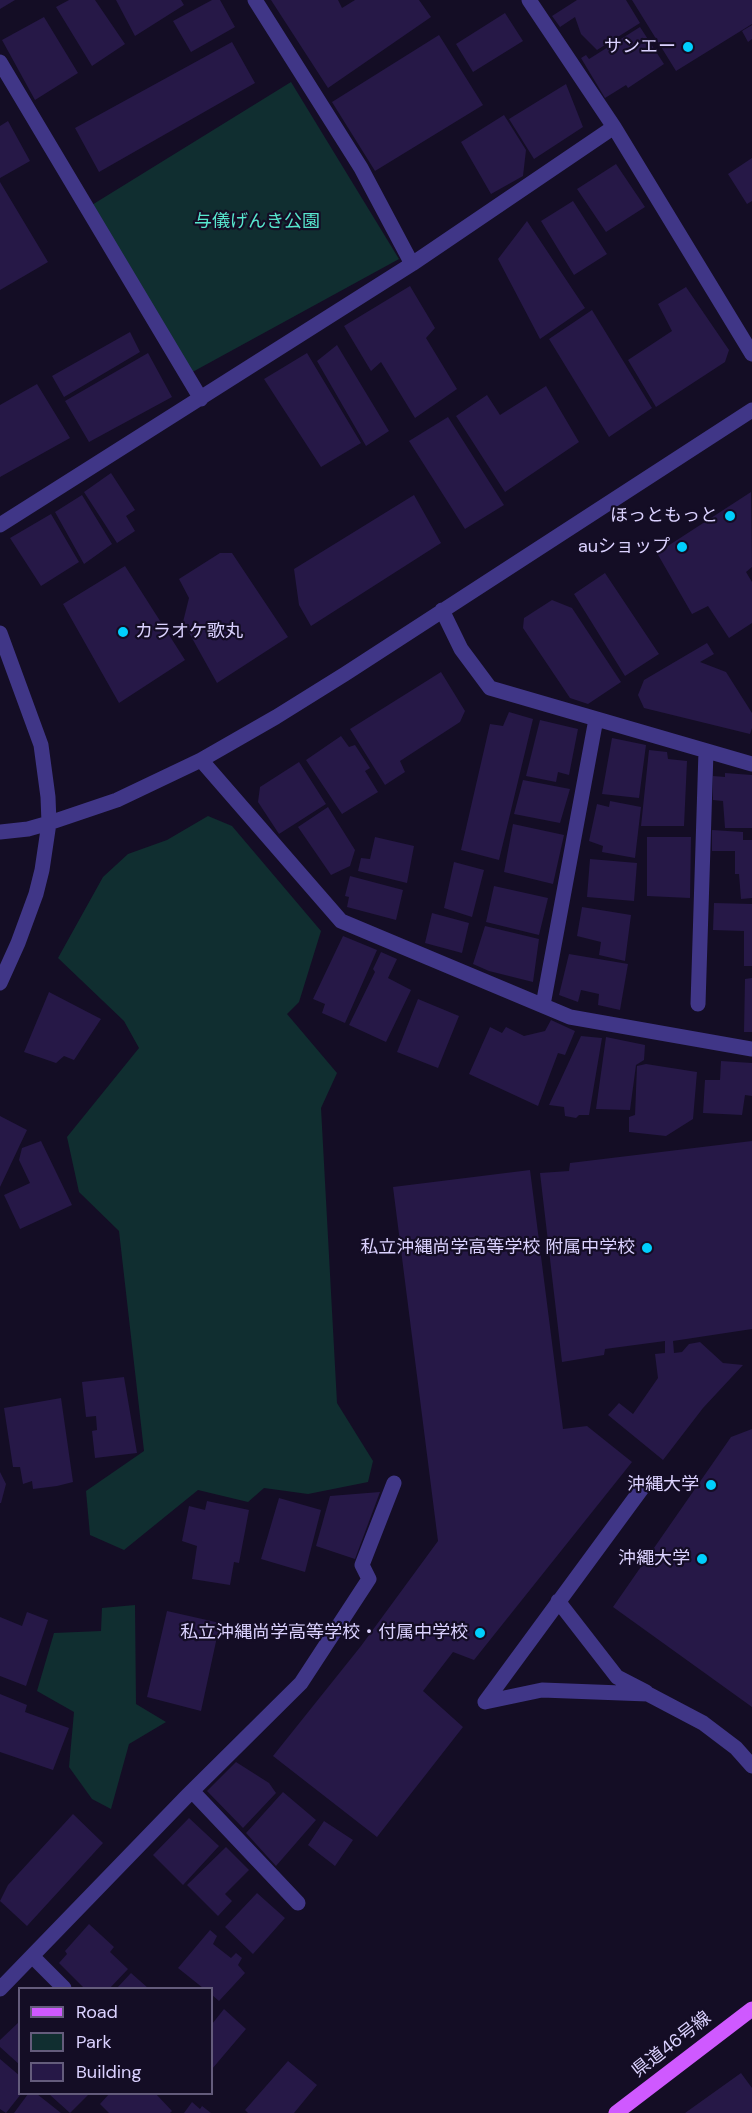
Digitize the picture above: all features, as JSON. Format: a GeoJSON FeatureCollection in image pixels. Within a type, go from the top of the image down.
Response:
{"type":"FeatureCollection","features":[{"type":"Feature","properties":{"kind":"main road","name":"県道46号線"},"geometry":{"type":"LineString","coordinates":[[616,2113],[752,2009]]}},
{"type":"Feature","properties":{"kind":"street"},"geometry":{"type":"LineString","coordinates":[[255,0],[361,168],[412,264]]}},
{"type":"Feature","properties":{"kind":"street"},"geometry":{"type":"LineString","coordinates":[[529,0],[614,127],[752,354]]}},
{"type":"Feature","properties":{"kind":"street"},"geometry":{"type":"LineString","coordinates":[[0,62],[201,399]]}},
{"type":"Feature","properties":{"kind":"street"},"geometry":{"type":"LineString","coordinates":[[0,525],[412,264],[614,127]]}},
{"type":"Feature","properties":{"kind":"street"},"geometry":{"type":"LineString","coordinates":[[0,832],[28,829],[49,823],[137,792],[201,760],[286,711],[752,410]]}},
{"type":"Feature","properties":{"kind":"street"},"geometry":{"type":"LineString","coordinates":[[442,610],[461,649],[490,688],[752,764]]}},
{"type":"Feature","properties":{"kind":"street"},"geometry":{"type":"LineString","coordinates":[[0,633],[41,745],[49,823],[36,894],[0,983]]}},
{"type":"Feature","properties":{"kind":"street"},"geometry":{"type":"LineString","coordinates":[[543,1005],[596,719]]}},
{"type":"Feature","properties":{"kind":"street"},"geometry":{"type":"LineString","coordinates":[[698,1004],[706,751]]}},
{"type":"Feature","properties":{"kind":"street"},"geometry":{"type":"LineString","coordinates":[[201,760],[342,921],[570,1017],[752,1049]]}},
{"type":"Feature","properties":{"kind":"street"},"geometry":{"type":"LineString","coordinates":[[0,1989],[192,1791],[301,1683],[369,1580],[362,1565],[394,1483]]}},
{"type":"Feature","properties":{"kind":"street"},"geometry":{"type":"LineString","coordinates":[[644,1487],[485,1702],[542,1690],[648,1694]]}},
{"type":"Feature","properties":{"kind":"street"},"geometry":{"type":"LineString","coordinates":[[558,1601],[617,1677],[703,1723],[736,1748],[752,1766]]}},
{"type":"Feature","properties":{"kind":"street"},"geometry":{"type":"LineString","coordinates":[[192,1791],[298,1903]]}},
{"type":"Feature","properties":{"kind":"street"},"geometry":{"type":"LineString","coordinates":[[32,1956],[62,1987]]}},
{"type":"Feature","properties":{"kind":"green space","name":"与儀げんき公園"},"geometry":{"type":"Polygon","coordinates":[[[291,82],[399,259],[187,375],[87,208],[291,82]]]}},
{"type":"Feature","properties":{"kind":"green space"},"geometry":{"type":"Polygon","coordinates":[[[208,816],[232,826],[321,931],[299,1002],[287,1014],[337,1073],[321,1108],[337,1403],[373,1461],[368,1482],[308,1494],[264,1488],[248,1502],[198,1490],[124,1550],[90,1535],[86,1491],[144,1451],[119,1231],[79,1192],[67,1137],[139,1048],[124,1021],[58,958],[103,877],[128,854],[167,840],[208,816]]]}},
{"type":"Feature","properties":{"kind":"green space"},"geometry":{"type":"Polygon","coordinates":[[[135,1605],[136,1704],[166,1722],[129,1744],[111,1809],[92,1799],[69,1767],[74,1712],[37,1691],[54,1633],[101,1631],[102,1608],[135,1605]]]}},
{"type":"Feature","properties":{"kind":"building"},"geometry":{"type":"Polygon","coordinates":[[[0,0],[15,0],[0,9],[0,0]]]}},
{"type":"Feature","properties":{"kind":"building"},"geometry":{"type":"Polygon","coordinates":[[[69,0],[95,0],[125,44],[92,66],[56,7],[69,0]]]}},
{"type":"Feature","properties":{"kind":"building"},"geometry":{"type":"Polygon","coordinates":[[[116,0],[181,0],[184,5],[135,36],[116,0]]]}},
{"type":"Feature","properties":{"kind":"building"},"geometry":{"type":"Polygon","coordinates":[[[212,0],[220,0],[235,27],[191,52],[173,21],[212,0]]]}},
{"type":"Feature","properties":{"kind":"building"},"geometry":{"type":"Polygon","coordinates":[[[271,0],[338,0],[342,8],[355,0],[419,0],[431,17],[328,88],[271,0]]]}},
{"type":"Feature","properties":{"kind":"building"},"geometry":{"type":"Polygon","coordinates":[[[577,0],[626,0],[640,23],[597,50],[581,34],[575,17],[560,27],[552,16],[577,0]]]}},
{"type":"Feature","properties":{"kind":"building","name":"サンエー"},"geometry":{"type":"Polygon","coordinates":[[[632,0],[752,0],[752,24],[676,71],[632,0]]]}},
{"type":"Feature","properties":{"kind":"building"},"geometry":{"type":"Polygon","coordinates":[[[505,13],[523,41],[473,72],[456,44],[505,13]]]}},
{"type":"Feature","properties":{"kind":"building"},"geometry":{"type":"Polygon","coordinates":[[[44,17],[78,73],[35,100],[2,40],[44,17]]]}},
{"type":"Feature","properties":{"kind":"building"},"geometry":{"type":"Polygon","coordinates":[[[752,25],[752,39],[748,42],[742,31],[752,25]]]}},
{"type":"Feature","properties":{"kind":"building"},"geometry":{"type":"Polygon","coordinates":[[[640,27],[664,64],[628,88],[626,85],[605,98],[581,58],[586,55],[589,59],[640,27]]]}},
{"type":"Feature","properties":{"kind":"building"},"geometry":{"type":"Polygon","coordinates":[[[439,35],[483,105],[375,171],[332,102],[439,35]]]}},
{"type":"Feature","properties":{"kind":"building"},"geometry":{"type":"Polygon","coordinates":[[[232,42],[255,83],[99,172],[75,128],[232,42]]]}},
{"type":"Feature","properties":{"kind":"building"},"geometry":{"type":"Polygon","coordinates":[[[566,84],[583,127],[534,159],[509,119],[566,84]]]}},
{"type":"Feature","properties":{"kind":"building"},"geometry":{"type":"Polygon","coordinates":[[[504,115],[526,150],[523,176],[491,194],[461,142],[504,115]]]}},
{"type":"Feature","properties":{"kind":"building"},"geometry":{"type":"Polygon","coordinates":[[[8,121],[30,161],[0,178],[0,126],[8,121]]]}},
{"type":"Feature","properties":{"kind":"building"},"geometry":{"type":"Polygon","coordinates":[[[752,158],[752,201],[747,204],[728,174],[752,158]]]}},
{"type":"Feature","properties":{"kind":"building"},"geometry":{"type":"Polygon","coordinates":[[[616,164],[645,207],[606,232],[577,189],[616,164]]]}},
{"type":"Feature","properties":{"kind":"building"},"geometry":{"type":"Polygon","coordinates":[[[0,182],[48,262],[0,290],[0,182]]]}},
{"type":"Feature","properties":{"kind":"building"},"geometry":{"type":"Polygon","coordinates":[[[573,201],[607,254],[574,275],[541,221],[573,201]]]}},
{"type":"Feature","properties":{"kind":"building"},"geometry":{"type":"Polygon","coordinates":[[[527,221],[585,308],[540,339],[498,259],[527,221]]]}},
{"type":"Feature","properties":{"kind":"building"},"geometry":{"type":"Polygon","coordinates":[[[410,286],[435,328],[426,338],[457,389],[415,418],[381,362],[371,371],[344,326],[410,286]]]}},
{"type":"Feature","properties":{"kind":"building"},"geometry":{"type":"Polygon","coordinates":[[[686,287],[729,350],[725,362],[656,407],[628,360],[672,331],[658,304],[686,287]]]}},
{"type":"Feature","properties":{"kind":"building"},"geometry":{"type":"Polygon","coordinates":[[[592,310],[652,408],[609,437],[549,339],[592,310]]]}},
{"type":"Feature","properties":{"kind":"building"},"geometry":{"type":"Polygon","coordinates":[[[130,332],[140,352],[64,397],[52,376],[130,332]]]}},
{"type":"Feature","properties":{"kind":"building"},"geometry":{"type":"Polygon","coordinates":[[[337,345],[389,431],[366,446],[317,361],[337,345]]]}},
{"type":"Feature","properties":{"kind":"building"},"geometry":{"type":"Polygon","coordinates":[[[148,353],[172,397],[89,442],[65,401],[148,353]]]}},
{"type":"Feature","properties":{"kind":"building"},"geometry":{"type":"Polygon","coordinates":[[[307,353],[361,443],[321,467],[264,379],[307,353]]]}},
{"type":"Feature","properties":{"kind":"building"},"geometry":{"type":"Polygon","coordinates":[[[37,384],[70,438],[0,477],[0,405],[37,384]]]}},
{"type":"Feature","properties":{"kind":"building"},"geometry":{"type":"Polygon","coordinates":[[[546,386],[579,442],[505,492],[456,416],[487,395],[500,415],[546,386]]]}},
{"type":"Feature","properties":{"kind":"building"},"geometry":{"type":"Polygon","coordinates":[[[448,417],[504,505],[465,529],[409,441],[448,417]]]}},
{"type":"Feature","properties":{"kind":"building"},"geometry":{"type":"Polygon","coordinates":[[[111,473],[135,510],[126,516],[135,531],[117,543],[84,492],[111,473]]]}},
{"type":"Feature","properties":{"kind":"building"},"geometry":{"type":"Polygon","coordinates":[[[751,492],[752,567],[746,572],[752,582],[752,623],[729,638],[708,606],[692,614],[657,553],[751,492]]]}},
{"type":"Feature","properties":{"kind":"building"},"geometry":{"type":"Polygon","coordinates":[[[82,495],[112,544],[84,564],[55,512],[82,495]]]}},
{"type":"Feature","properties":{"kind":"building"},"geometry":{"type":"Polygon","coordinates":[[[414,495],[441,543],[311,626],[299,605],[294,569],[414,495]]]}},
{"type":"Feature","properties":{"kind":"building"},"geometry":{"type":"Polygon","coordinates":[[[51,514],[79,562],[41,586],[10,538],[51,514]]]}},
{"type":"Feature","properties":{"kind":"building"},"geometry":{"type":"Polygon","coordinates":[[[220,553],[232,553],[288,637],[217,683],[183,622],[189,598],[179,579],[220,553]]]}},
{"type":"Feature","properties":{"kind":"building","name":"カラオケ歌丸"},"geometry":{"type":"Polygon","coordinates":[[[125,566],[185,660],[119,703],[63,604],[125,566]]]}},
{"type":"Feature","properties":{"kind":"building"},"geometry":{"type":"Polygon","coordinates":[[[605,573],[659,654],[625,676],[574,594],[605,573]]]}},
{"type":"Feature","properties":{"kind":"building"},"geometry":{"type":"Polygon","coordinates":[[[552,600],[572,608],[621,682],[588,704],[570,698],[523,628],[524,618],[552,600]]]}},
{"type":"Feature","properties":{"kind":"building"},"geometry":{"type":"Polygon","coordinates":[[[707,643],[714,654],[700,662],[726,672],[752,713],[750,734],[644,708],[638,695],[644,680],[707,643]]]}},
{"type":"Feature","properties":{"kind":"building"},"geometry":{"type":"Polygon","coordinates":[[[441,672],[465,711],[460,722],[400,761],[405,772],[385,785],[350,729],[441,672]]]}},
{"type":"Feature","properties":{"kind":"building"},"geometry":{"type":"Polygon","coordinates":[[[509,712],[533,719],[499,860],[461,850],[490,724],[503,726],[509,712]]]}},
{"type":"Feature","properties":{"kind":"building"},"geometry":{"type":"Polygon","coordinates":[[[540,720],[578,729],[569,775],[558,772],[556,782],[526,776],[540,720]]]}},
{"type":"Feature","properties":{"kind":"building"},"geometry":{"type":"Polygon","coordinates":[[[341,736],[349,747],[355,745],[370,768],[365,771],[378,792],[342,814],[306,760],[341,736]]]}},
{"type":"Feature","properties":{"kind":"building"},"geometry":{"type":"Polygon","coordinates":[[[612,738],[646,745],[639,798],[602,794],[612,738]]]}},
{"type":"Feature","properties":{"kind":"building"},"geometry":{"type":"Polygon","coordinates":[[[649,750],[667,752],[668,759],[687,761],[684,826],[641,826],[649,750]]]}},
{"type":"Feature","properties":{"kind":"building"},"geometry":{"type":"Polygon","coordinates":[[[299,762],[326,804],[279,834],[258,802],[260,787],[299,762]]]}},
{"type":"Feature","properties":{"kind":"building"},"geometry":{"type":"Polygon","coordinates":[[[725,773],[752,775],[752,828],[725,828],[723,801],[713,800],[713,776],[725,777],[725,773]]]}},
{"type":"Feature","properties":{"kind":"building"},"geometry":{"type":"Polygon","coordinates":[[[523,780],[570,789],[560,823],[514,814],[523,780]]]}},
{"type":"Feature","properties":{"kind":"building"},"geometry":{"type":"Polygon","coordinates":[[[610,801],[641,807],[635,858],[602,852],[603,846],[589,841],[597,804],[609,807],[610,801]]]}},
{"type":"Feature","properties":{"kind":"building"},"geometry":{"type":"Polygon","coordinates":[[[328,807],[355,850],[350,866],[331,875],[298,827],[328,807]]]}},
{"type":"Feature","properties":{"kind":"building"},"geometry":{"type":"Polygon","coordinates":[[[513,824],[564,835],[553,884],[504,872],[513,824]]]}},
{"type":"Feature","properties":{"kind":"building"},"geometry":{"type":"Polygon","coordinates":[[[712,830],[743,832],[743,840],[752,840],[752,898],[741,899],[739,874],[735,874],[735,851],[712,851],[712,830]]]}},
{"type":"Feature","properties":{"kind":"building"},"geometry":{"type":"Polygon","coordinates":[[[375,837],[414,846],[407,883],[358,871],[361,858],[370,859],[375,837]]]}},
{"type":"Feature","properties":{"kind":"building"},"geometry":{"type":"Polygon","coordinates":[[[647,837],[691,837],[690,898],[647,896],[647,837]]]}},
{"type":"Feature","properties":{"kind":"building"},"geometry":{"type":"Polygon","coordinates":[[[590,859],[637,863],[634,901],[587,897],[590,859]]]}},
{"type":"Feature","properties":{"kind":"building"},"geometry":{"type":"Polygon","coordinates":[[[454,862],[484,870],[472,917],[444,908],[454,862]]]}},
{"type":"Feature","properties":{"kind":"building"},"geometry":{"type":"Polygon","coordinates":[[[350,876],[403,890],[396,920],[347,907],[349,897],[345,896],[350,876]]]}},
{"type":"Feature","properties":{"kind":"building"},"geometry":{"type":"Polygon","coordinates":[[[494,886],[548,898],[539,935],[486,922],[494,886]]]}},
{"type":"Feature","properties":{"kind":"building"},"geometry":{"type":"Polygon","coordinates":[[[714,903],[752,904],[752,966],[744,966],[744,931],[713,930],[714,903]]]}},
{"type":"Feature","properties":{"kind":"building"},"geometry":{"type":"Polygon","coordinates":[[[582,907],[631,915],[625,961],[599,955],[601,942],[577,936],[582,907]]]}},
{"type":"Feature","properties":{"kind":"building"},"geometry":{"type":"Polygon","coordinates":[[[432,913],[469,923],[462,953],[425,943],[432,913]]]}},
{"type":"Feature","properties":{"kind":"building"},"geometry":{"type":"Polygon","coordinates":[[[485,926],[539,939],[533,982],[489,971],[473,964],[485,926]]]}},
{"type":"Feature","properties":{"kind":"building"},"geometry":{"type":"Polygon","coordinates":[[[343,936],[377,950],[345,1023],[322,1013],[325,1004],[313,999],[343,936]]]}},
{"type":"Feature","properties":{"kind":"building"},"geometry":{"type":"Polygon","coordinates":[[[381,952],[397,959],[388,978],[411,990],[386,1042],[349,1025],[375,972],[373,969],[381,952]]]}},
{"type":"Feature","properties":{"kind":"building"},"geometry":{"type":"Polygon","coordinates":[[[569,954],[628,964],[620,1010],[598,1005],[599,994],[581,990],[578,1002],[559,995],[569,954]]]}},
{"type":"Feature","properties":{"kind":"building"},"geometry":{"type":"Polygon","coordinates":[[[752,978],[752,1032],[744,1032],[745,979],[752,978]]]}},
{"type":"Feature","properties":{"kind":"building"},"geometry":{"type":"Polygon","coordinates":[[[49,992],[101,1019],[74,1060],[64,1056],[56,1063],[24,1052],[49,992]]]}},
{"type":"Feature","properties":{"kind":"building"},"geometry":{"type":"Polygon","coordinates":[[[418,999],[459,1016],[438,1068],[397,1052],[418,999]]]}},
{"type":"Feature","properties":{"kind":"building"},"geometry":{"type":"Polygon","coordinates":[[[551,1020],[575,1031],[565,1055],[558,1053],[538,1106],[469,1074],[490,1027],[502,1033],[506,1027],[524,1036],[545,1031],[551,1020]]]}},
{"type":"Feature","properties":{"kind":"building"},"geometry":{"type":"Polygon","coordinates":[[[581,1036],[602,1038],[589,1115],[579,1115],[576,1118],[565,1116],[564,1107],[549,1105],[581,1036]]]}},
{"type":"Feature","properties":{"kind":"building"},"geometry":{"type":"Polygon","coordinates":[[[606,1037],[645,1045],[644,1060],[636,1065],[630,1110],[596,1109],[606,1037]]]}},
{"type":"Feature","properties":{"kind":"building"},"geometry":{"type":"Polygon","coordinates":[[[721,1061],[752,1063],[752,1096],[745,1095],[742,1115],[703,1113],[705,1080],[720,1080],[721,1061]]]}},
{"type":"Feature","properties":{"kind":"building"},"geometry":{"type":"Polygon","coordinates":[[[646,1064],[697,1072],[693,1119],[666,1136],[629,1132],[629,1117],[635,1115],[637,1066],[646,1064]]]}},
{"type":"Feature","properties":{"kind":"building"},"geometry":{"type":"Polygon","coordinates":[[[0,1116],[27,1130],[0,1187],[0,1116]]]}},
{"type":"Feature","properties":{"kind":"building"},"geometry":{"type":"Polygon","coordinates":[[[41,1141],[72,1205],[20,1229],[4,1195],[30,1183],[19,1160],[22,1148],[41,1141]]]}},
{"type":"Feature","properties":{"kind":"building"},"geometry":{"type":"Polygon","coordinates":[[[752,1141],[752,1329],[673,1341],[674,1353],[682,1352],[689,1344],[700,1342],[723,1363],[743,1365],[703,1408],[663,1460],[608,1415],[619,1403],[633,1414],[658,1378],[655,1354],[665,1353],[665,1341],[605,1349],[604,1355],[562,1362],[540,1173],[569,1171],[570,1163],[752,1141]]]}},
{"type":"Feature","properties":{"kind":"building"},"geometry":{"type":"Polygon","coordinates":[[[530,1170],[563,1429],[587,1426],[632,1462],[474,1660],[453,1652],[423,1691],[463,1727],[377,1837],[273,1756],[361,1646],[438,1541],[393,1187],[530,1170]]]}},
{"type":"Feature","properties":{"kind":"building"},"geometry":{"type":"Polygon","coordinates":[[[124,1377],[137,1453],[95,1458],[92,1431],[97,1430],[96,1416],[86,1417],[82,1382],[124,1377]]]}},
{"type":"Feature","properties":{"kind":"building"},"geometry":{"type":"Polygon","coordinates":[[[61,1398],[73,1482],[33,1489],[32,1481],[23,1484],[20,1467],[13,1467],[4,1408],[61,1398]]]}},
{"type":"Feature","properties":{"kind":"building","name":"沖縄大学"},"geometry":{"type":"Polygon","coordinates":[[[752,1429],[752,1707],[613,1607],[731,1437],[752,1429]]]}},
{"type":"Feature","properties":{"kind":"building"},"geometry":{"type":"Polygon","coordinates":[[[0,1472],[6,1484],[1,1503],[0,1503],[0,1472]]]}},
{"type":"Feature","properties":{"kind":"building"},"geometry":{"type":"Polygon","coordinates":[[[380,1492],[355,1559],[316,1546],[330,1496],[380,1492]]]}},
{"type":"Feature","properties":{"kind":"building"},"geometry":{"type":"Polygon","coordinates":[[[279,1498],[321,1510],[305,1572],[261,1559],[279,1498]]]}},
{"type":"Feature","properties":{"kind":"building"},"geometry":{"type":"Polygon","coordinates":[[[207,1501],[249,1510],[239,1563],[234,1562],[230,1585],[192,1579],[197,1546],[182,1541],[189,1506],[205,1510],[207,1501]]]}},
{"type":"Feature","properties":{"kind":"building"},"geometry":{"type":"Polygon","coordinates":[[[167,1611],[220,1623],[201,1711],[147,1697],[167,1611]]]}},
{"type":"Feature","properties":{"kind":"building"},"geometry":{"type":"Polygon","coordinates":[[[27,1612],[48,1620],[26,1686],[0,1676],[0,1617],[22,1626],[27,1612]]]}},
{"type":"Feature","properties":{"kind":"building"},"geometry":{"type":"Polygon","coordinates":[[[0,1694],[27,1705],[25,1712],[69,1728],[53,1770],[0,1752],[0,1694]]]}},
{"type":"Feature","properties":{"kind":"building"},"geometry":{"type":"Polygon","coordinates":[[[236,1762],[269,1783],[276,1793],[243,1828],[207,1791],[236,1762]]]}},
{"type":"Feature","properties":{"kind":"building"},"geometry":{"type":"Polygon","coordinates":[[[283,1792],[316,1820],[276,1866],[246,1833],[283,1792]]]}},
{"type":"Feature","properties":{"kind":"building"},"geometry":{"type":"Polygon","coordinates":[[[73,1814],[103,1843],[27,1926],[0,1901],[8,1885],[73,1814]]]}},
{"type":"Feature","properties":{"kind":"building"},"geometry":{"type":"Polygon","coordinates":[[[189,1818],[219,1846],[183,1885],[153,1855],[189,1818]]]}},
{"type":"Feature","properties":{"kind":"building"},"geometry":{"type":"Polygon","coordinates":[[[324,1821],[353,1840],[335,1866],[308,1845],[324,1821]]]}},
{"type":"Feature","properties":{"kind":"building"},"geometry":{"type":"Polygon","coordinates":[[[226,1847],[249,1870],[225,1894],[232,1901],[218,1916],[187,1885],[226,1847]]]}},
{"type":"Feature","properties":{"kind":"building"},"geometry":{"type":"Polygon","coordinates":[[[257,1893],[285,1918],[253,1954],[225,1927],[257,1893]]]}},
{"type":"Feature","properties":{"kind":"building"},"geometry":{"type":"Polygon","coordinates":[[[89,1924],[114,1947],[110,1952],[128,1969],[111,1987],[83,1987],[59,1963],[67,1954],[65,1951],[89,1924]]]}},
{"type":"Feature","properties":{"kind":"building"},"geometry":{"type":"Polygon","coordinates":[[[210,1930],[217,1936],[213,1944],[231,1958],[236,1953],[242,1958],[238,1965],[245,1973],[219,2001],[213,1996],[213,1987],[202,1987],[178,1968],[210,1930]]]}},
{"type":"Feature","properties":{"kind":"building"},"geometry":{"type":"Polygon","coordinates":[[[131,1973],[147,1987],[118,1987],[131,1973]]]}},
{"type":"Feature","properties":{"kind":"building"},"geometry":{"type":"Polygon","coordinates":[[[224,2009],[246,2029],[213,2068],[213,2023],[224,2009]]]}},
{"type":"Feature","properties":{"kind":"building"},"geometry":{"type":"Polygon","coordinates":[[[18,2023],[18,2063],[0,2047],[0,2040],[18,2023]]]}},
{"type":"Feature","properties":{"kind":"building"},"geometry":{"type":"Polygon","coordinates":[[[0,2059],[18,2074],[18,2095],[20,2095],[6,2113],[0,2109],[0,2059]]]}},
{"type":"Feature","properties":{"kind":"building"},"geometry":{"type":"Polygon","coordinates":[[[288,2061],[317,2085],[294,2113],[248,2113],[245,2110],[288,2061]]]}},
{"type":"Feature","properties":{"kind":"building"},"geometry":{"type":"Polygon","coordinates":[[[741,2073],[752,2088],[752,2113],[685,2113],[741,2073]]]}},
{"type":"Feature","properties":{"kind":"building"},"geometry":{"type":"Polygon","coordinates":[[[27,2095],[38,2095],[61,2113],[14,2113],[27,2095]]]}},
{"type":"Feature","properties":{"kind":"building"},"geometry":{"type":"Polygon","coordinates":[[[50,2095],[88,2095],[70,2113],[50,2095]]]}},
{"type":"Feature","properties":{"kind":"building"},"geometry":{"type":"Polygon","coordinates":[[[108,2095],[157,2095],[172,2111],[170,2113],[109,2113],[100,2104],[108,2095]]]}},
{"type":"Feature","properties":{"kind":"building"},"geometry":{"type":"Polygon","coordinates":[[[192,2102],[200,2109],[202,2106],[211,2113],[184,2113],[192,2102]]]}},
{"type":"Feature","properties":{"kind":"place","name":"サンエー"},"geometry":{"type":"Point","coordinates":[688,47]}},
{"type":"Feature","properties":{"kind":"place","name":"ほっともっと"},"geometry":{"type":"Point","coordinates":[730,516]}},
{"type":"Feature","properties":{"kind":"place","name":"auショップ"},"geometry":{"type":"Point","coordinates":[682,547]}},
{"type":"Feature","properties":{"kind":"place","name":"カラオケ歌丸"},"geometry":{"type":"Point","coordinates":[123,632]}},
{"type":"Feature","properties":{"kind":"place","name":"私立沖縄尚学高等学校 附属中学校"},"geometry":{"type":"Point","coordinates":[647,1248]}},
{"type":"Feature","properties":{"kind":"place","name":"沖縄大学"},"geometry":{"type":"Point","coordinates":[711,1485]}},
{"type":"Feature","properties":{"kind":"place","name":"沖繩大学"},"geometry":{"type":"Point","coordinates":[702,1559]}},
{"type":"Feature","properties":{"kind":"place","name":"私立沖縄尚学高等学校・付属中学校"},"geometry":{"type":"Point","coordinates":[480,1633]}}]}
